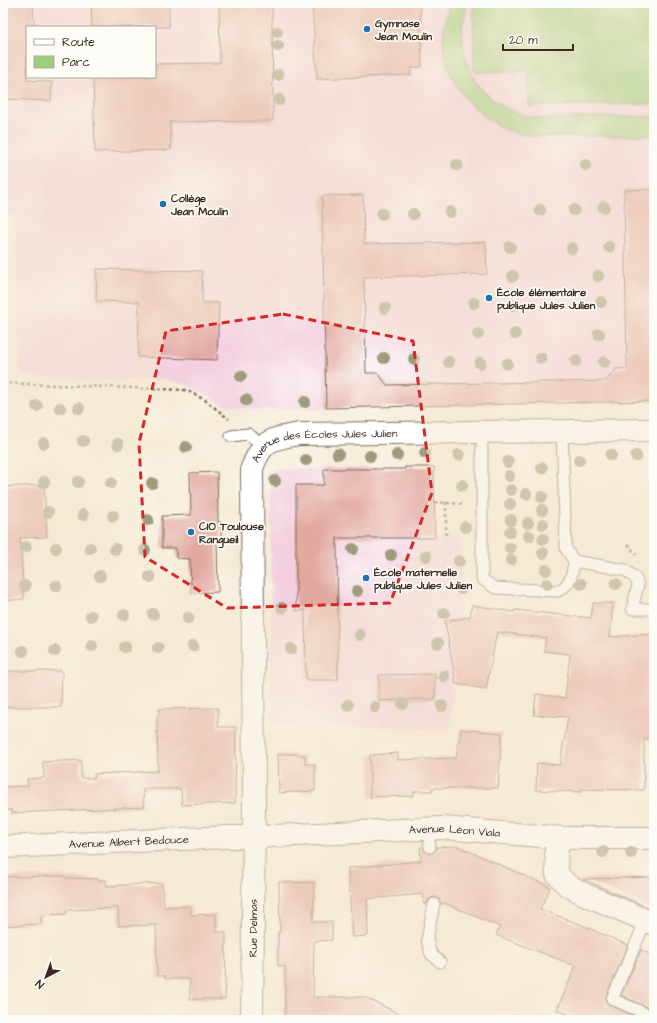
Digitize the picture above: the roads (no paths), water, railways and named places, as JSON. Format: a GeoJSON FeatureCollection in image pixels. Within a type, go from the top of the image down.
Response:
{"type":"FeatureCollection","features":[{"type":"Feature","properties":{"kind":"street","name":"Avenue des Écoles Jules Julien"},"geometry":{"type":"LineString","coordinates":[[254,837],[252,468],[257,454],[256,439],[275,439],[299,434],[654,430]]}},
{"type":"Feature","properties":{"kind":"street","name":"Avenue Léon Viala"},"geometry":{"type":"LineString","coordinates":[[254,837],[429,838],[443,828],[564,838],[654,838]]}},
{"type":"Feature","properties":{"kind":"street","name":"Avenue Albert Bedouce"},"geometry":{"type":"LineString","coordinates":[[3,847],[254,837]]}},
{"type":"Feature","properties":{"kind":"street","name":"Rue Delmas"},"geometry":{"type":"LineString","coordinates":[[252,1020],[254,837]]}},
{"type":"Feature","properties":{"kind":"street"},"geometry":{"type":"LineString","coordinates":[[564,838],[556,848],[557,874],[566,885],[650,922]]}},
{"type":"Feature","properties":{"kind":"lane"},"geometry":{"type":"LineString","coordinates":[[482,433],[482,579],[495,588],[558,590],[566,586],[571,577],[574,561],[566,549],[562,431]]}},
{"type":"Feature","properties":{"kind":"lane"},"geometry":{"type":"LineString","coordinates":[[231,436],[256,439]]}},
{"type":"Feature","properties":{"kind":"lane"},"geometry":{"type":"LineString","coordinates":[[574,561],[625,570],[636,579],[638,585],[632,609],[654,609]]}},
{"type":"Feature","properties":{"kind":"lane"},"geometry":{"type":"LineString","coordinates":[[434,904],[427,940],[431,954],[440,962]]}},
{"type":"Feature","properties":{"kind":"lane"},"geometry":{"type":"LineString","coordinates":[[650,922],[612,999],[651,1016]]}},
{"type":"Feature","properties":{"kind":"place","name":"Gymnase Jean Moulin"},"geometry":{"type":"Point","coordinates":[367,29]}},
{"type":"Feature","properties":{"kind":"place","name":"Collège Jean Moulin"},"geometry":{"type":"Point","coordinates":[163,204]}},
{"type":"Feature","properties":{"kind":"place","name":"École élémentaire publique Jules Julien"},"geometry":{"type":"Point","coordinates":[489,298]}},
{"type":"Feature","properties":{"kind":"place","name":"CIO Toulouse Rangueil"},"geometry":{"type":"Point","coordinates":[191,532]}},
{"type":"Feature","properties":{"kind":"place","name":"École maternelle publique Jules Julien"},"geometry":{"type":"Point","coordinates":[366,578]}}]}
